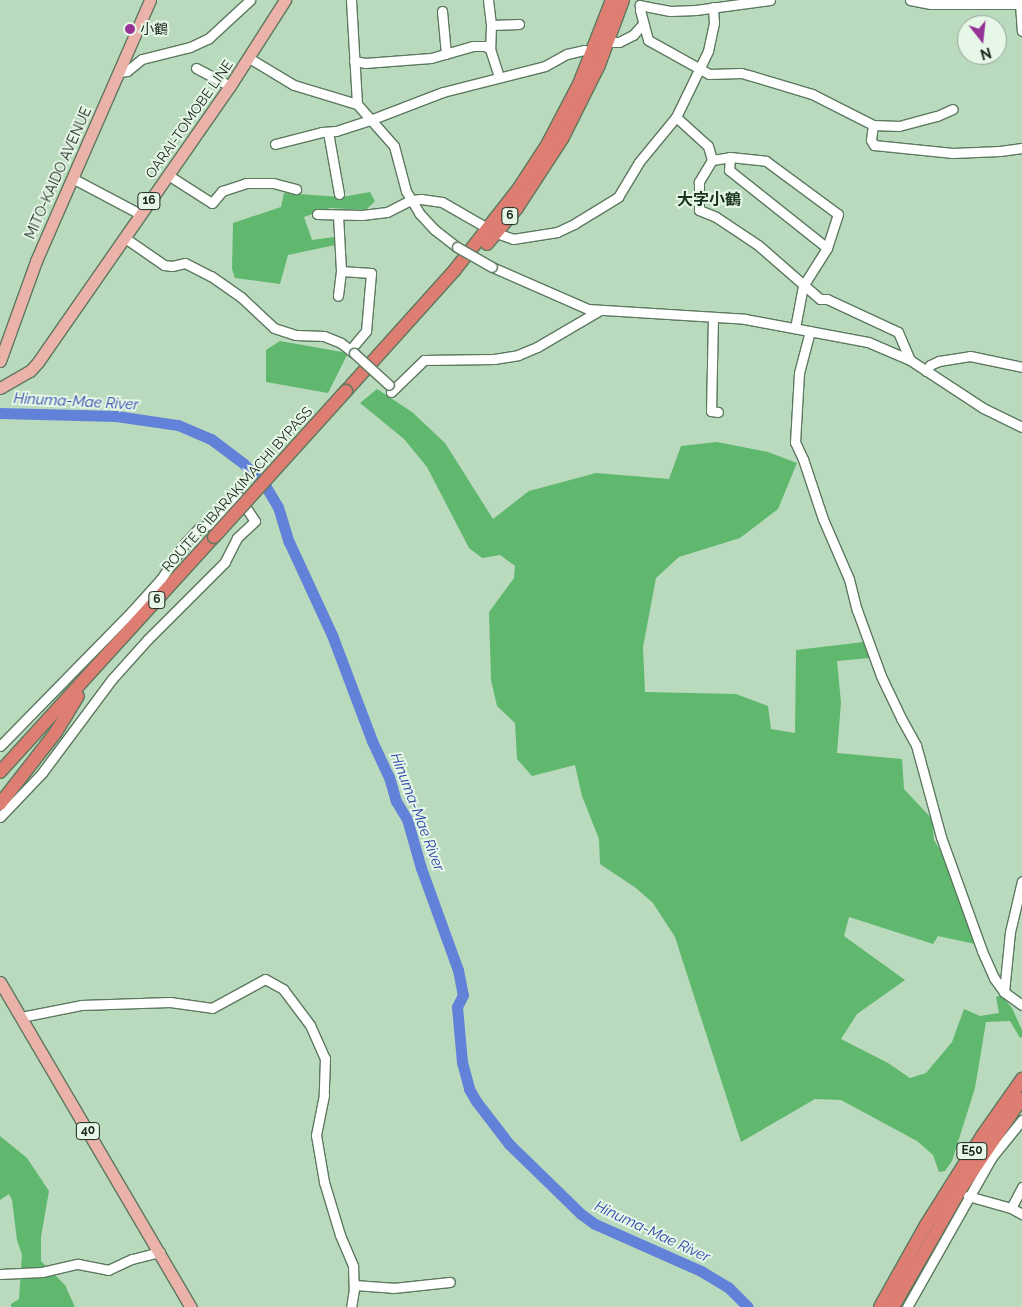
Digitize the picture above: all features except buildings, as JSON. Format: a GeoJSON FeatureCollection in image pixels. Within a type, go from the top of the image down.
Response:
{"type":"FeatureCollection","features":[{"type":"Feature","properties":{"kind":"highway","name":"ROUTE 6 IBARAKIMACHI BYPASS"},"geometry":{"type":"LineString","coordinates":[[1,769],[372,362],[428,311],[468,268],[547,145],[579,84],[612,0]]}},
{"type":"Feature","properties":{"kind":"highway","name":"ROUTE 6 IBARAKIMACHI BYPASS"},"geometry":{"type":"LineString","coordinates":[[492,231],[517,208],[562,139],[609,42],[623,0]]}},
{"type":"Feature","properties":{"kind":"highway"},"geometry":{"type":"LineString","coordinates":[[0,804],[56,732],[100,662]]}},
{"type":"Feature","properties":{"kind":"highway","name":"E50"},"geometry":{"type":"LineString","coordinates":[[880,1307],[930,1228],[982,1136],[1022,1079]]}},
{"type":"Feature","properties":{"kind":"highway","name":"E50"},"geometry":{"type":"LineString","coordinates":[[893,1307],[930,1228],[1022,1098]]}},
{"type":"Feature","properties":{"kind":"main road","name":"MITO-KAIDO AVENUE"},"geometry":{"type":"LineString","coordinates":[[0,361],[36,261],[150,0]]}},
{"type":"Feature","properties":{"kind":"main road","name":"OARAI-TOMOBE LINE"},"geometry":{"type":"LineString","coordinates":[[0,388],[30,370],[38,362],[230,86],[284,0]]}},
{"type":"Feature","properties":{"kind":"main road","name":"40"},"geometry":{"type":"LineString","coordinates":[[0,982],[191,1307]]}},
{"type":"Feature","properties":{"kind":"street"},"geometry":{"type":"LineString","coordinates":[[119,72],[127,71],[142,59],[184,49],[209,38],[250,0]]}},
{"type":"Feature","properties":{"kind":"street"},"geometry":{"type":"LineString","coordinates":[[351,0],[357,104]]}},
{"type":"Feature","properties":{"kind":"street"},"geometry":{"type":"LineString","coordinates":[[488,0],[492,25],[490,49],[499,76]]}},
{"type":"Feature","properties":{"kind":"street"},"geometry":{"type":"LineString","coordinates":[[648,40],[640,5],[670,11],[770,0]]}},
{"type":"Feature","properties":{"kind":"street"},"geometry":{"type":"LineString","coordinates":[[910,0],[931,4],[1021,4],[1022,31]]}},
{"type":"Feature","properties":{"kind":"street"},"geometry":{"type":"LineString","coordinates":[[317,214],[338,215],[387,212],[411,200],[421,199],[442,202],[492,231],[513,239],[557,232],[599,211],[618,197],[639,162],[676,117],[700,70],[711,36],[714,5]]}},
{"type":"Feature","properties":{"kind":"street"},"geometry":{"type":"LineString","coordinates":[[442,11],[446,54]]}},
{"type":"Feature","properties":{"kind":"street"},"geometry":{"type":"LineString","coordinates":[[492,25],[520,24]]}},
{"type":"Feature","properties":{"kind":"street"},"geometry":{"type":"LineString","coordinates":[[609,42],[619,42],[633,35],[643,24]]}},
{"type":"Feature","properties":{"kind":"street"},"geometry":{"type":"LineString","coordinates":[[633,35],[648,40],[700,70],[715,75],[741,73],[812,94],[873,124],[899,126],[937,116],[953,109]]}},
{"type":"Feature","properties":{"kind":"street"},"geometry":{"type":"LineString","coordinates":[[354,61],[375,62],[431,58],[469,46],[486,46],[490,49]]}},
{"type":"Feature","properties":{"kind":"street"},"geometry":{"type":"LineString","coordinates":[[275,144],[370,120],[443,92],[499,76],[545,66],[567,54],[584,50],[592,52]]}},
{"type":"Feature","properties":{"kind":"street"},"geometry":{"type":"LineString","coordinates":[[249,58],[294,85],[357,104],[394,146],[402,179],[411,200],[426,223],[457,247],[492,267],[578,306],[600,310],[745,319],[868,342],[910,360],[983,408],[1022,426]]}},
{"type":"Feature","properties":{"kind":"street"},"geometry":{"type":"LineString","coordinates":[[196,68],[230,86]]}},
{"type":"Feature","properties":{"kind":"street"},"geometry":{"type":"LineString","coordinates":[[676,117],[708,146],[712,160],[699,182],[699,210],[716,218],[758,245],[781,263],[803,286],[820,299],[827,299],[898,332],[910,360]]}},
{"type":"Feature","properties":{"kind":"street"},"geometry":{"type":"LineString","coordinates":[[873,124],[870,140],[874,145],[952,153],[1022,148]]}},
{"type":"Feature","properties":{"kind":"street"},"geometry":{"type":"LineString","coordinates":[[328,132],[339,194]]}},
{"type":"Feature","properties":{"kind":"street"},"geometry":{"type":"LineString","coordinates":[[712,160],[730,158],[766,161],[838,214],[827,248],[803,286],[795,328]]}},
{"type":"Feature","properties":{"kind":"street"},"geometry":{"type":"LineString","coordinates":[[730,158],[730,170],[827,248]]}},
{"type":"Feature","properties":{"kind":"street"},"geometry":{"type":"LineString","coordinates":[[168,175],[212,203],[222,191],[246,183],[273,182],[296,189]]}},
{"type":"Feature","properties":{"kind":"street"},"geometry":{"type":"LineString","coordinates":[[72,178],[140,214]]}},
{"type":"Feature","properties":{"kind":"street"},"geometry":{"type":"LineString","coordinates":[[338,215],[341,271],[338,296]]}},
{"type":"Feature","properties":{"kind":"street"},"geometry":{"type":"LineString","coordinates":[[125,238],[164,265],[172,266],[185,263],[211,276],[241,297],[274,328],[296,335],[324,336],[352,352],[391,389],[424,360],[494,359],[518,355],[537,347],[600,310]]}},
{"type":"Feature","properties":{"kind":"street"},"geometry":{"type":"LineString","coordinates":[[341,271],[371,273],[366,331],[352,352]]}},
{"type":"Feature","properties":{"kind":"street"},"geometry":{"type":"LineString","coordinates":[[713,317],[711,412],[718,412]]}},
{"type":"Feature","properties":{"kind":"street"},"geometry":{"type":"LineString","coordinates":[[810,331],[799,374],[794,442],[804,459],[823,519],[849,579],[857,610],[878,668],[901,718],[916,745],[936,818],[972,926],[991,973],[1004,992],[1022,1005]]}},
{"type":"Feature","properties":{"kind":"street"},"geometry":{"type":"LineString","coordinates":[[926,371],[930,365],[939,361],[970,356],[1022,367]]}},
{"type":"Feature","properties":{"kind":"street"},"geometry":{"type":"LineString","coordinates":[[0,746],[132,611],[161,579],[185,543],[199,528],[216,522],[238,496],[255,521],[238,538],[225,562],[147,640],[112,679],[42,773],[0,817]]}},
{"type":"Feature","properties":{"kind":"street"},"geometry":{"type":"LineString","coordinates":[[1004,992],[1010,932],[1022,881]]}},
{"type":"Feature","properties":{"kind":"street"},"geometry":{"type":"LineString","coordinates":[[21,1017],[81,1005],[162,1002],[212,1008],[265,979],[283,990],[310,1025],[325,1058],[326,1079],[316,1134],[326,1190],[340,1235],[351,1258],[354,1285],[351,1307]]}},
{"type":"Feature","properties":{"kind":"street"},"geometry":{"type":"LineString","coordinates":[[907,1307],[968,1196],[992,1157],[1022,1120]]}},
{"type":"Feature","properties":{"kind":"street"},"geometry":{"type":"LineString","coordinates":[[1011,1208],[1022,1187]]}},
{"type":"Feature","properties":{"kind":"street"},"geometry":{"type":"LineString","coordinates":[[968,1196],[1011,1208],[1022,1214]]}},
{"type":"Feature","properties":{"kind":"street"},"geometry":{"type":"LineString","coordinates":[[0,1274],[42,1272],[78,1264],[108,1270],[132,1259],[160,1252]]}},
{"type":"Feature","properties":{"kind":"street"},"geometry":{"type":"LineString","coordinates":[[354,1285],[393,1288],[450,1282]]}},
{"type":"Feature","properties":{"kind":"green space"},"geometry":{"type":"Polygon","coordinates":[[[370,192],[375,201],[366,210],[330,208],[304,217],[312,240],[334,237],[335,245],[288,255],[280,284],[235,278],[232,269],[233,223],[281,207],[284,193],[342,197],[370,192]]]}},
{"type":"Feature","properties":{"kind":"green space"},"geometry":{"type":"Polygon","coordinates":[[[280,341],[348,353],[328,393],[266,382],[266,350],[280,341]]]}},
{"type":"Feature","properties":{"kind":"green space"},"geometry":{"type":"Polygon","coordinates":[[[377,389],[412,412],[445,443],[493,519],[529,491],[596,473],[669,479],[681,446],[717,442],[768,452],[797,463],[778,509],[740,538],[679,557],[656,578],[643,647],[645,692],[736,694],[768,706],[771,729],[795,733],[796,650],[864,642],[870,658],[837,661],[841,703],[837,753],[902,759],[904,789],[932,819],[934,840],[946,860],[975,944],[938,936],[933,944],[849,917],[844,936],[905,980],[857,1014],[841,1039],[888,1063],[910,1078],[926,1073],[952,1042],[964,1009],[980,1016],[999,1013],[996,997],[1001,995],[1012,1008],[1022,1030],[1022,1037],[1020,1038],[1010,1021],[986,1022],[975,1088],[952,1161],[945,1171],[939,1172],[933,1155],[917,1141],[841,1100],[815,1099],[741,1142],[675,937],[653,903],[636,888],[600,864],[599,839],[582,796],[575,765],[532,776],[517,759],[515,723],[497,706],[491,680],[489,612],[514,578],[515,566],[500,555],[482,558],[469,548],[427,467],[404,439],[360,403],[377,389]]]}},
{"type":"Feature","properties":{"kind":"green space"},"geometry":{"type":"Polygon","coordinates":[[[0,1136],[27,1158],[49,1191],[41,1237],[41,1261],[65,1285],[75,1307],[11,1307],[11,1304],[19,1299],[22,1255],[17,1240],[12,1200],[9,1194],[0,1200],[0,1136]]]}},
{"type":"Feature","properties":{"kind":"waterway","name":"Hinuma-Mae River"},"geometry":{"type":"LineString","coordinates":[[0,413],[116,416],[178,425],[211,439],[244,464],[266,487],[278,507],[289,542],[332,635],[372,741],[389,777],[396,801],[407,819],[421,868],[458,970],[463,995],[457,1007],[462,1062],[469,1089],[476,1101],[509,1144],[581,1214],[595,1224],[701,1271],[728,1287],[748,1307]]}},
{"type":"Feature","properties":{"kind":"place","name":"小鶴"},"geometry":{"type":"Point","coordinates":[130,29]}},
{"type":"Feature","properties":{"kind":"district","name":"大字小鶴"},"geometry":{"type":"Point","coordinates":[709,200]}}]}
